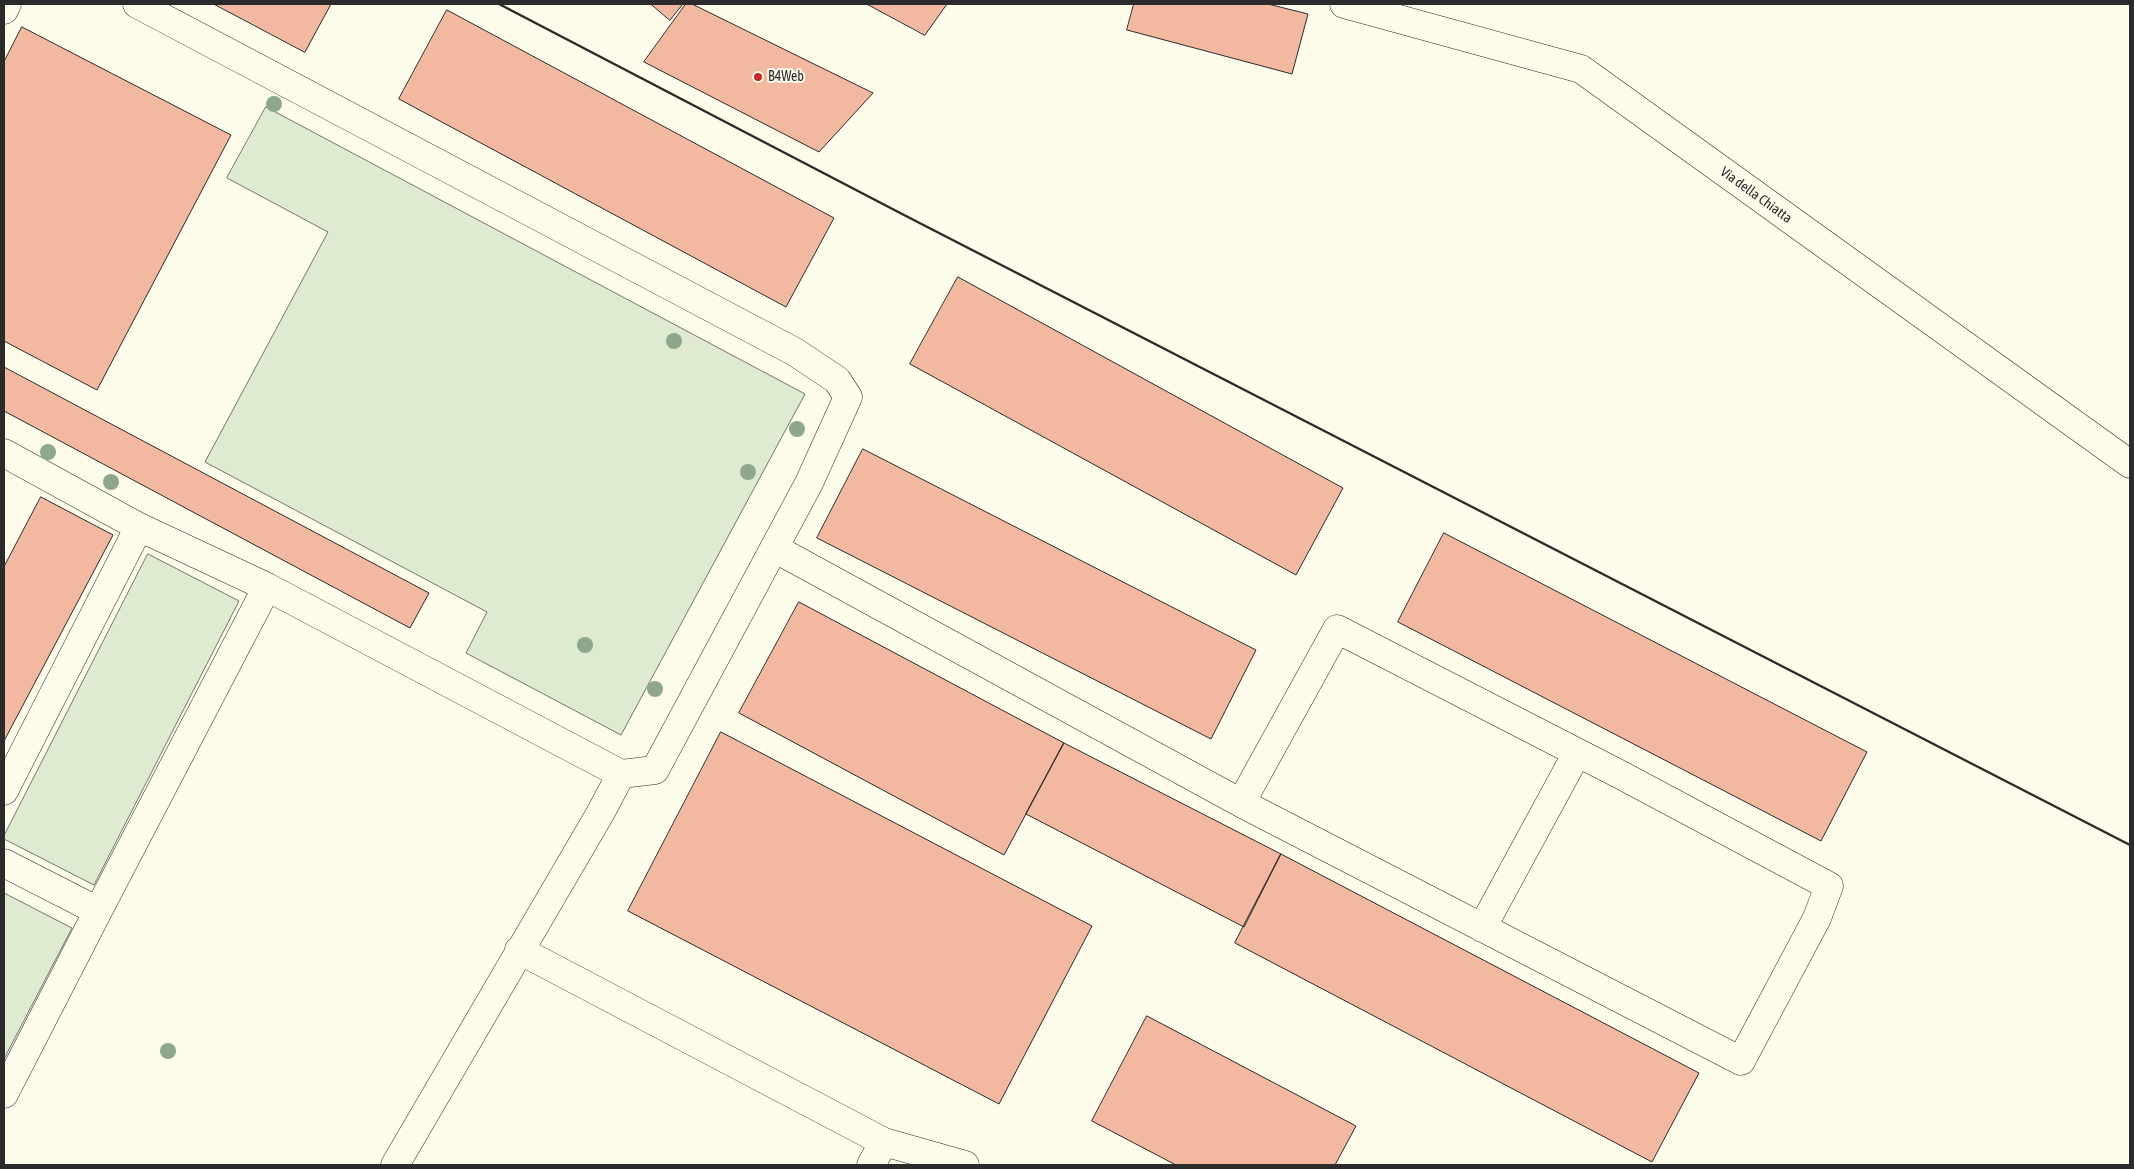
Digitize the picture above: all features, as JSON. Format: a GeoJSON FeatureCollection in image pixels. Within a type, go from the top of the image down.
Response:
{"type":"FeatureCollection","features":[{"type":"Feature","properties":{"kind":"street"},"geometry":{"type":"LineString","coordinates":[[4,10],[7,4]]}},
{"type":"Feature","properties":{"kind":"street"},"geometry":{"type":"LineString","coordinates":[[4,453],[139,526],[267,587],[621,774],[655,770],[809,483],[848,397],[837,380],[795,352],[137,4]]}},
{"type":"Feature","properties":{"kind":"street","name":"Via della Chiatta"},"geometry":{"type":"LineString","coordinates":[[1344,4],[1581,69],[2130,464]]}},
{"type":"Feature","properties":{"kind":"street"},"geometry":{"type":"LineString","coordinates":[[4,791],[139,526]]}},
{"type":"Feature","properties":{"kind":"street"},"geometry":{"type":"LineString","coordinates":[[774,548],[1241,803],[1741,1061],[1817,918],[1829,886],[1577,753],[1337,630],[1241,803]]}},
{"type":"Feature","properties":{"kind":"street"},"geometry":{"type":"LineString","coordinates":[[4,1094],[267,587]]}},
{"type":"Feature","properties":{"kind":"street"},"geometry":{"type":"LineString","coordinates":[[1482,928],[1577,753]]}},
{"type":"Feature","properties":{"kind":"street"},"geometry":{"type":"LineString","coordinates":[[395,1165],[621,774]]}},
{"type":"Feature","properties":{"kind":"street"},"geometry":{"type":"LineString","coordinates":[[4,864],[98,911]]}},
{"type":"Feature","properties":{"kind":"street"},"geometry":{"type":"LineString","coordinates":[[519,950],[878,1154],[965,1165]]}},
{"type":"Feature","properties":{"kind":"green space"},"geometry":{"type":"Polygon","coordinates":[[[266,107],[805,394],[621,735],[466,653],[487,612],[205,462],[328,232],[227,178],[266,107]]]}},
{"type":"Feature","properties":{"kind":"green space"},"geometry":{"type":"Polygon","coordinates":[[[148,554],[239,601],[94,885],[4,839],[4,836],[148,554]]]}},
{"type":"Feature","properties":{"kind":"green space"},"geometry":{"type":"Polygon","coordinates":[[[4,893],[72,928],[4,1059],[4,893]]]}},
{"type":"Feature","properties":{"kind":"building"},"geometry":{"type":"Polygon","coordinates":[[[214,4],[331,4],[305,52],[214,4]]]}},
{"type":"Feature","properties":{"kind":"building"},"geometry":{"type":"Polygon","coordinates":[[[651,4],[683,4],[670,20],[651,4]]]}},
{"type":"Feature","properties":{"kind":"building","name":"B4Web"},"geometry":{"type":"Polygon","coordinates":[[[686,4],[692,4],[873,93],[819,152],[644,62],[686,4]]]}},
{"type":"Feature","properties":{"kind":"building"},"geometry":{"type":"Polygon","coordinates":[[[867,4],[947,4],[925,35],[867,4]]]}},
{"type":"Feature","properties":{"kind":"building"},"geometry":{"type":"Polygon","coordinates":[[[1134,4],[1268,4],[1308,14],[1292,74],[1127,30],[1134,4]]]}},
{"type":"Feature","properties":{"kind":"building"},"geometry":{"type":"Polygon","coordinates":[[[447,10],[834,218],[786,307],[399,99],[447,10]]]}},
{"type":"Feature","properties":{"kind":"building"},"geometry":{"type":"Polygon","coordinates":[[[22,27],[231,135],[97,390],[4,341],[4,62],[22,27]]]}},
{"type":"Feature","properties":{"kind":"building"},"geometry":{"type":"Polygon","coordinates":[[[958,277],[1343,488],[1296,575],[910,364],[958,277]]]}},
{"type":"Feature","properties":{"kind":"building"},"geometry":{"type":"Polygon","coordinates":[[[4,367],[429,593],[410,628],[4,411],[4,367]]]}},
{"type":"Feature","properties":{"kind":"building"},"geometry":{"type":"Polygon","coordinates":[[[863,449],[1256,650],[1211,739],[817,538],[863,449]]]}},
{"type":"Feature","properties":{"kind":"building"},"geometry":{"type":"Polygon","coordinates":[[[41,497],[113,535],[4,741],[4,567],[41,497]]]}},
{"type":"Feature","properties":{"kind":"building"},"geometry":{"type":"Polygon","coordinates":[[[1444,533],[1867,752],[1821,841],[1398,622],[1444,533]]]}},
{"type":"Feature","properties":{"kind":"building"},"geometry":{"type":"Polygon","coordinates":[[[799,602],[1064,743],[1004,855],[739,713],[799,602]]]}},
{"type":"Feature","properties":{"kind":"building"},"geometry":{"type":"Polygon","coordinates":[[[721,732],[1092,926],[999,1104],[628,911],[721,732]]]}},
{"type":"Feature","properties":{"kind":"building"},"geometry":{"type":"Polygon","coordinates":[[[1064,743],[1281,854],[1244,927],[1026,814],[1064,743]]]}},
{"type":"Feature","properties":{"kind":"building"},"geometry":{"type":"Polygon","coordinates":[[[1281,854],[1699,1073],[1652,1162],[1235,943],[1281,854]]]}},
{"type":"Feature","properties":{"kind":"building"},"geometry":{"type":"Polygon","coordinates":[[[1147,1016],[1356,1126],[1335,1165],[1176,1165],[1092,1121],[1147,1016]]]}},
{"type":"Feature","properties":{"kind":"wall"},"geometry":{"type":"LineString","coordinates":[[499,4],[904,215],[2130,845]]}},
{"type":"Feature","properties":{"kind":"place","name":"B4Web"},"geometry":{"type":"Point","coordinates":[758,77]}}]}
